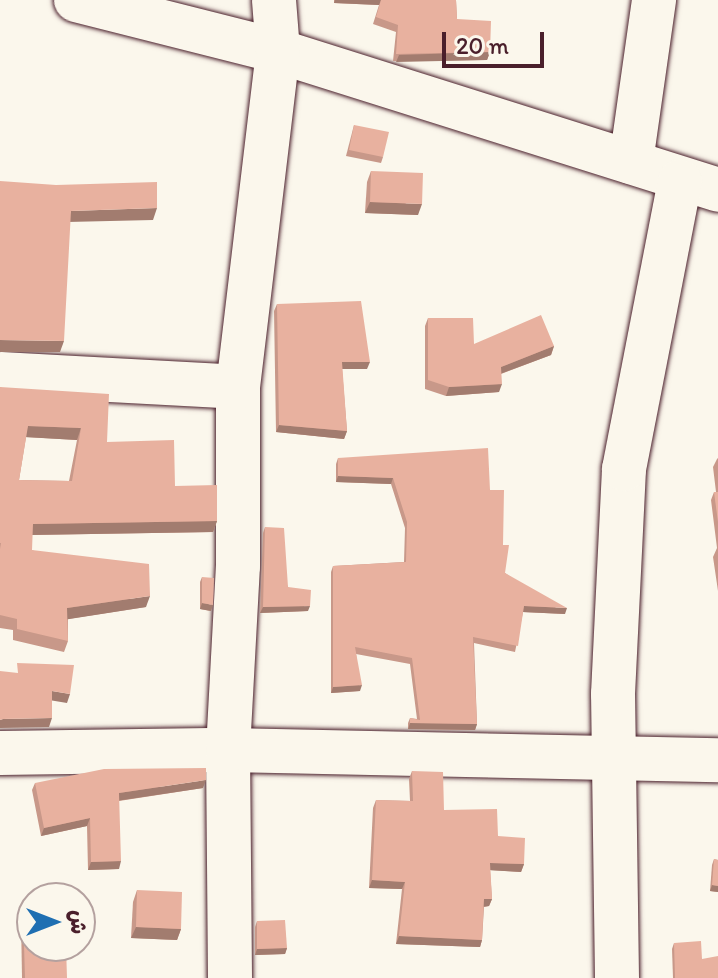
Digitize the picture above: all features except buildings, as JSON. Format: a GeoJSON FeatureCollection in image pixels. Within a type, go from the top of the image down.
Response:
{"type":"FeatureCollection","features":[{"type":"Feature","properties":{"kind":"street"},"geometry":{"type":"LineString","coordinates":[[76,0],[278,51],[699,186],[624,469],[613,694],[617,978]]}},
{"type":"Feature","properties":{"kind":"street"},"geometry":{"type":"LineString","coordinates":[[230,978],[228,750],[238,566],[238,387],[278,51],[274,0]]}},
{"type":"Feature","properties":{"kind":"street"},"geometry":{"type":"LineString","coordinates":[[631,162],[654,0]]}},
{"type":"Feature","properties":{"kind":"street"},"geometry":{"type":"LineString","coordinates":[[0,374],[238,387]]}},
{"type":"Feature","properties":{"kind":"street"},"geometry":{"type":"LineString","coordinates":[[0,753],[228,750],[718,760]]}}]}
